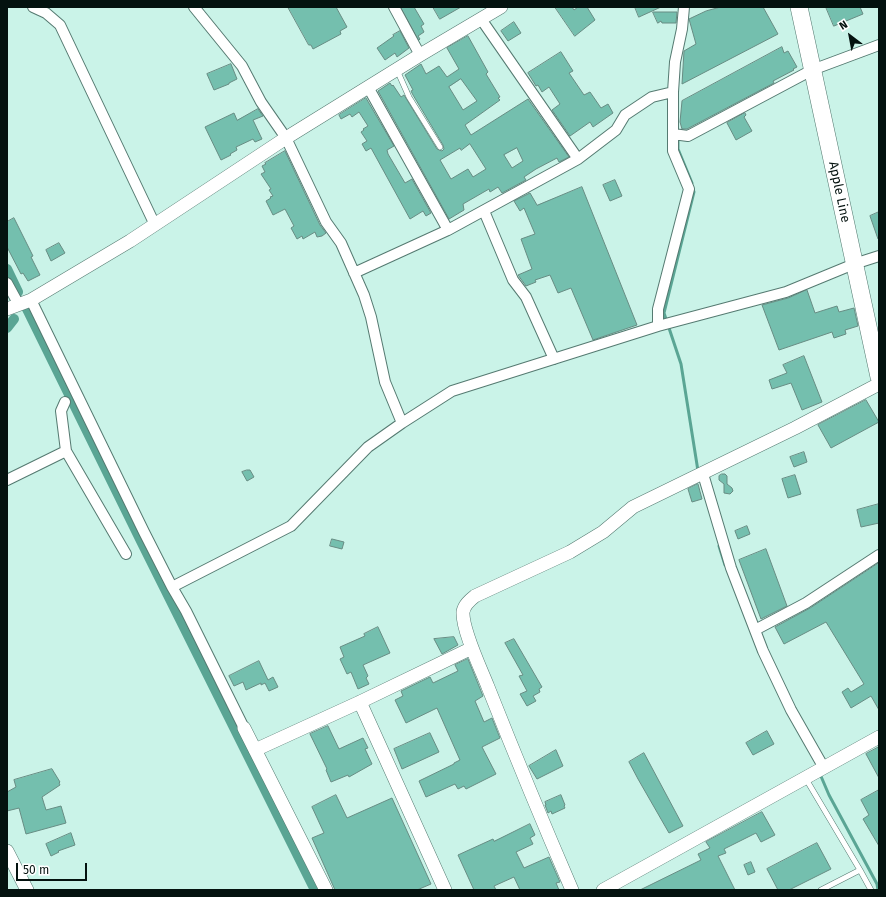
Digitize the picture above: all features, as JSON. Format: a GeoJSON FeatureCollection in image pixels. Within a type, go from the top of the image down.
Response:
{"type":"FeatureCollection","features":[{"type":"Feature","properties":{"kind":"highway","name":"Apple Line"},"geometry":{"type":"LineString","coordinates":[[799,7],[879,377]]}},
{"type":"Feature","properties":{"kind":"street"},"geometry":{"type":"LineString","coordinates":[[33,7],[46,13],[60,25],[155,225]]}},
{"type":"Feature","properties":{"kind":"street"},"geometry":{"type":"LineString","coordinates":[[394,7],[420,55]]}},
{"type":"Feature","properties":{"kind":"street"},"geometry":{"type":"LineString","coordinates":[[19,305],[130,241],[286,138],[501,7]]}},
{"type":"Feature","properties":{"kind":"street"},"geometry":{"type":"LineString","coordinates":[[658,326],[658,309],[689,189],[674,150],[673,134],[675,62],[682,30],[684,7]]}},
{"type":"Feature","properties":{"kind":"street"},"geometry":{"type":"LineString","coordinates":[[199,9],[239,62],[261,102],[286,138],[326,222],[341,243],[372,317],[385,382],[402,422]]}},
{"type":"Feature","properties":{"kind":"street"},"geometry":{"type":"LineString","coordinates":[[481,19],[578,159]]}},
{"type":"Feature","properties":{"kind":"street"},"geometry":{"type":"LineString","coordinates":[[673,134],[688,136],[812,70],[879,45]]}},
{"type":"Feature","properties":{"kind":"street"},"geometry":{"type":"LineString","coordinates":[[368,87],[448,230]]}},
{"type":"Feature","properties":{"kind":"street"},"geometry":{"type":"LineString","coordinates":[[354,273],[448,230],[578,159],[616,130],[625,115],[652,97],[673,92]]}},
{"type":"Feature","properties":{"kind":"street"},"geometry":{"type":"LineString","coordinates":[[484,211],[513,280],[526,297],[554,359]]}},
{"type":"Feature","properties":{"kind":"street"},"geometry":{"type":"LineString","coordinates":[[172,587],[291,526],[368,447],[402,422],[452,391],[658,326],[786,292],[854,264],[879,256]]}},
{"type":"Feature","properties":{"kind":"street"},"geometry":{"type":"LineString","coordinates":[[7,283],[186,611],[326,890]]}},
{"type":"Feature","properties":{"kind":"street"},"geometry":{"type":"LineString","coordinates":[[572,890],[512,748],[472,648],[463,611],[467,603],[475,596],[570,552],[603,532],[633,507],[795,428],[879,384]]}},
{"type":"Feature","properties":{"kind":"street"},"geometry":{"type":"LineString","coordinates":[[65,402],[61,411],[66,451],[126,554]]}},
{"type":"Feature","properties":{"kind":"street"},"geometry":{"type":"LineString","coordinates":[[7,480],[66,451]]}},
{"type":"Feature","properties":{"kind":"street"},"geometry":{"type":"LineString","coordinates":[[703,474],[731,568],[763,651],[791,710],[824,768]]}},
{"type":"Feature","properties":{"kind":"street"},"geometry":{"type":"LineString","coordinates":[[755,630],[806,603],[879,555]]}},
{"type":"Feature","properties":{"kind":"street"},"geometry":{"type":"LineString","coordinates":[[255,750],[360,702],[472,648]]}},
{"type":"Feature","properties":{"kind":"street"},"geometry":{"type":"LineString","coordinates":[[360,702],[445,890]]}},
{"type":"Feature","properties":{"kind":"street"},"geometry":{"type":"LineString","coordinates":[[603,890],[879,737]]}},
{"type":"Feature","properties":{"kind":"street"},"geometry":{"type":"LineString","coordinates":[[7,851],[27,890]]}},
{"type":"Feature","properties":{"kind":"lane"},"geometry":{"type":"LineString","coordinates":[[397,70],[408,97],[440,147]]}},
{"type":"Feature","properties":{"kind":"lane"},"geometry":{"type":"LineString","coordinates":[[806,778],[871,890]]}},
{"type":"Feature","properties":{"kind":"lane"},"geometry":{"type":"LineString","coordinates":[[821,890],[860,870]]}},
{"type":"Feature","properties":{"kind":"building"},"geometry":{"type":"Polygon","coordinates":[[[288,7],[336,7],[347,27],[340,31],[341,34],[313,49],[311,45],[309,45],[288,7]]]}},
{"type":"Feature","properties":{"kind":"building"},"geometry":{"type":"Polygon","coordinates":[[[401,7],[414,7],[424,24],[421,26],[424,32],[418,36],[420,39],[419,40],[401,7]]]}},
{"type":"Feature","properties":{"kind":"building"},"geometry":{"type":"Polygon","coordinates":[[[433,7],[461,7],[440,19],[433,7]]]}},
{"type":"Feature","properties":{"kind":"building"},"geometry":{"type":"Polygon","coordinates":[[[555,7],[572,7],[574,10],[578,7],[587,7],[595,20],[575,36],[555,7]]]}},
{"type":"Feature","properties":{"kind":"building"},"geometry":{"type":"Polygon","coordinates":[[[635,7],[661,7],[639,17],[635,7]]]}},
{"type":"Feature","properties":{"kind":"building"},"geometry":{"type":"Polygon","coordinates":[[[721,7],[763,7],[778,34],[682,84],[684,51],[696,44],[689,19],[706,11],[721,7]]]}},
{"type":"Feature","properties":{"kind":"building"},"geometry":{"type":"Polygon","coordinates":[[[826,7],[860,7],[863,14],[834,26],[826,7]]]}},
{"type":"Feature","properties":{"kind":"building"},"geometry":{"type":"Polygon","coordinates":[[[653,12],[677,12],[676,23],[662,23],[661,21],[658,23],[653,12]]]}},
{"type":"Feature","properties":{"kind":"building"},"geometry":{"type":"Polygon","coordinates":[[[514,22],[521,33],[508,41],[501,31],[514,22]]]}},
{"type":"Feature","properties":{"kind":"building"},"geometry":{"type":"Polygon","coordinates":[[[400,31],[409,48],[397,57],[395,53],[385,60],[377,48],[400,31]]]}},
{"type":"Feature","properties":{"kind":"building"},"geometry":{"type":"Polygon","coordinates":[[[468,36],[488,72],[486,74],[500,97],[498,98],[500,100],[465,125],[471,135],[528,99],[569,157],[559,162],[557,158],[536,169],[524,177],[526,180],[502,193],[498,187],[490,192],[489,189],[463,204],[464,210],[449,219],[378,91],[390,83],[401,97],[404,95],[437,149],[442,151],[444,149],[443,145],[413,95],[411,91],[413,90],[405,75],[421,64],[426,74],[439,66],[447,77],[459,69],[447,48],[468,36]],[[461,79],[449,87],[463,110],[477,101],[461,79]],[[470,144],[461,150],[460,148],[440,160],[451,179],[468,169],[473,177],[486,169],[470,144]],[[517,148],[504,155],[512,168],[523,161],[517,148]]]}},
{"type":"Feature","properties":{"kind":"building"},"geometry":{"type":"Polygon","coordinates":[[[782,47],[784,53],[788,51],[797,67],[793,69],[794,70],[773,81],[774,83],[687,129],[682,129],[680,122],[682,101],[782,47]]]}},
{"type":"Feature","properties":{"kind":"building"},"geometry":{"type":"Polygon","coordinates":[[[561,52],[573,71],[569,73],[584,95],[590,92],[601,108],[608,104],[613,113],[593,127],[590,122],[570,136],[552,110],[560,104],[549,87],[542,92],[538,85],[536,86],[528,73],[561,52]]]}},
{"type":"Feature","properties":{"kind":"building"},"geometry":{"type":"Polygon","coordinates":[[[231,64],[237,79],[214,90],[207,74],[231,64]]]}},
{"type":"Feature","properties":{"kind":"building"},"geometry":{"type":"Polygon","coordinates":[[[366,98],[394,146],[387,150],[388,154],[405,183],[412,179],[431,213],[426,216],[423,211],[410,219],[371,148],[366,151],[362,144],[367,141],[361,132],[368,126],[359,112],[352,117],[350,114],[341,119],[339,115],[366,98]]]}},
{"type":"Feature","properties":{"kind":"building"},"geometry":{"type":"Polygon","coordinates":[[[258,109],[263,116],[253,120],[262,139],[255,142],[253,139],[236,147],[237,150],[221,160],[205,127],[234,113],[237,120],[258,109]]]}},
{"type":"Feature","properties":{"kind":"building"},"geometry":{"type":"Polygon","coordinates":[[[745,113],[746,115],[744,117],[752,131],[736,140],[727,123],[745,113]]]}},
{"type":"Feature","properties":{"kind":"building"},"geometry":{"type":"Polygon","coordinates":[[[285,151],[320,225],[326,233],[322,236],[317,237],[315,232],[303,239],[302,236],[297,239],[291,228],[294,226],[285,209],[273,215],[266,201],[273,196],[269,190],[271,189],[261,174],[265,172],[262,166],[285,151]]]}},
{"type":"Feature","properties":{"kind":"building"},"geometry":{"type":"Polygon","coordinates":[[[615,180],[622,196],[610,201],[603,185],[615,180]]]}},
{"type":"Feature","properties":{"kind":"building"},"geometry":{"type":"Polygon","coordinates":[[[582,187],[637,325],[593,340],[571,288],[558,293],[550,275],[535,280],[536,282],[526,286],[518,275],[532,269],[521,239],[535,234],[524,208],[520,211],[514,201],[530,193],[537,205],[582,187]]]}},
{"type":"Feature","properties":{"kind":"building"},"geometry":{"type":"Polygon","coordinates":[[[879,212],[879,239],[878,239],[870,216],[879,212]]]}},
{"type":"Feature","properties":{"kind":"building"},"geometry":{"type":"Polygon","coordinates":[[[14,218],[33,256],[31,257],[40,275],[28,281],[23,273],[21,274],[7,247],[7,222],[14,218]]]}},
{"type":"Feature","properties":{"kind":"building"},"geometry":{"type":"Polygon","coordinates":[[[59,243],[65,253],[51,261],[46,250],[59,243]]]}},
{"type":"Feature","properties":{"kind":"building"},"geometry":{"type":"Polygon","coordinates":[[[807,290],[815,313],[837,306],[839,312],[854,308],[858,326],[845,330],[846,334],[834,338],[832,332],[779,350],[762,305],[788,298],[807,290]]]}},
{"type":"Feature","properties":{"kind":"building"},"geometry":{"type":"Polygon","coordinates":[[[804,356],[822,402],[802,410],[791,383],[772,389],[769,380],[787,373],[783,365],[804,356]]]}},
{"type":"Feature","properties":{"kind":"building"},"geometry":{"type":"Polygon","coordinates":[[[866,400],[879,422],[831,448],[818,425],[866,400]]]}},
{"type":"Feature","properties":{"kind":"building"},"geometry":{"type":"Polygon","coordinates":[[[804,452],[807,462],[794,467],[790,457],[804,452]]]}},
{"type":"Feature","properties":{"kind":"building"},"geometry":{"type":"Polygon","coordinates":[[[250,470],[254,477],[247,481],[242,472],[250,470]]]}},
{"type":"Feature","properties":{"kind":"building"},"geometry":{"type":"Polygon","coordinates":[[[722,474],[727,476],[727,484],[732,488],[733,491],[730,494],[724,493],[724,484],[719,480],[719,476],[722,474]]]}},
{"type":"Feature","properties":{"kind":"building"},"geometry":{"type":"Polygon","coordinates":[[[795,475],[801,494],[788,498],[782,479],[795,475]]]}},
{"type":"Feature","properties":{"kind":"building"},"geometry":{"type":"Polygon","coordinates":[[[698,484],[702,499],[692,502],[688,489],[698,484]]]}},
{"type":"Feature","properties":{"kind":"building"},"geometry":{"type":"Polygon","coordinates":[[[879,504],[879,523],[861,527],[857,510],[879,504]]]}},
{"type":"Feature","properties":{"kind":"building"},"geometry":{"type":"Polygon","coordinates":[[[747,526],[750,534],[738,539],[735,531],[747,526]]]}},
{"type":"Feature","properties":{"kind":"building"},"geometry":{"type":"Polygon","coordinates":[[[332,539],[344,542],[342,549],[330,546],[332,539]]]}},
{"type":"Feature","properties":{"kind":"building"},"geometry":{"type":"Polygon","coordinates":[[[766,549],[787,606],[761,619],[739,560],[766,549]]]}},
{"type":"Feature","properties":{"kind":"building"},"geometry":{"type":"Polygon","coordinates":[[[879,563],[879,710],[871,696],[851,708],[842,692],[848,688],[851,692],[864,684],[826,622],[784,644],[775,627],[810,608],[879,563]]]}},
{"type":"Feature","properties":{"kind":"building"},"geometry":{"type":"Polygon","coordinates":[[[378,627],[390,653],[363,665],[368,676],[366,678],[369,684],[358,689],[351,672],[347,674],[340,659],[344,657],[340,647],[365,636],[364,634],[378,627]]]}},
{"type":"Feature","properties":{"kind":"building"},"geometry":{"type":"Polygon","coordinates":[[[454,637],[458,645],[442,654],[434,639],[454,637]]]}},
{"type":"Feature","properties":{"kind":"building"},"geometry":{"type":"Polygon","coordinates":[[[514,639],[542,687],[539,689],[540,692],[533,696],[536,701],[527,706],[520,694],[527,691],[519,676],[523,675],[505,643],[514,639]]]}},
{"type":"Feature","properties":{"kind":"building"},"geometry":{"type":"Polygon","coordinates":[[[468,659],[483,696],[475,701],[484,722],[492,718],[500,738],[482,747],[496,774],[466,789],[464,786],[458,789],[455,784],[426,797],[419,781],[460,760],[437,708],[406,723],[395,700],[403,696],[401,691],[430,677],[433,683],[458,671],[455,665],[468,659]]]}},
{"type":"Feature","properties":{"kind":"building"},"geometry":{"type":"Polygon","coordinates":[[[259,661],[268,680],[273,677],[278,687],[269,691],[265,683],[261,685],[261,683],[246,690],[243,682],[234,686],[229,676],[259,661]]]}},
{"type":"Feature","properties":{"kind":"building"},"geometry":{"type":"Polygon","coordinates":[[[328,726],[339,749],[363,738],[368,748],[365,749],[372,764],[349,777],[348,775],[331,782],[326,770],[327,769],[310,734],[328,726]]]}},
{"type":"Feature","properties":{"kind":"building"},"geometry":{"type":"Polygon","coordinates":[[[767,731],[774,744],[753,755],[746,743],[767,731]]]}},
{"type":"Feature","properties":{"kind":"building"},"geometry":{"type":"Polygon","coordinates":[[[430,733],[439,752],[402,769],[394,749],[430,733]]]}},
{"type":"Feature","properties":{"kind":"building"},"geometry":{"type":"Polygon","coordinates":[[[879,747],[879,778],[866,754],[879,747]]]}},
{"type":"Feature","properties":{"kind":"building"},"geometry":{"type":"Polygon","coordinates":[[[556,750],[563,766],[537,779],[529,766],[556,750]]]}},
{"type":"Feature","properties":{"kind":"building"},"geometry":{"type":"Polygon","coordinates":[[[644,753],[683,826],[669,833],[629,762],[644,753]]]}},
{"type":"Feature","properties":{"kind":"building"},"geometry":{"type":"Polygon","coordinates":[[[52,769],[60,782],[60,785],[42,797],[46,810],[61,806],[66,823],[26,834],[19,808],[7,811],[7,792],[16,787],[14,780],[52,769]]]}},
{"type":"Feature","properties":{"kind":"building"},"geometry":{"type":"Polygon","coordinates":[[[879,790],[879,846],[863,819],[869,815],[861,800],[879,790]]]}},
{"type":"Feature","properties":{"kind":"building"},"geometry":{"type":"Polygon","coordinates":[[[336,795],[347,818],[392,798],[431,884],[417,890],[335,890],[312,838],[324,833],[312,807],[336,795]]]}},
{"type":"Feature","properties":{"kind":"building"},"geometry":{"type":"Polygon","coordinates":[[[561,795],[565,808],[552,814],[551,811],[548,813],[545,802],[561,795]]]}},
{"type":"Feature","properties":{"kind":"building"},"geometry":{"type":"Polygon","coordinates":[[[762,812],[775,835],[761,842],[756,833],[724,849],[726,853],[718,856],[735,890],[640,890],[701,860],[698,854],[710,848],[706,842],[762,812]]]}},
{"type":"Feature","properties":{"kind":"building"},"geometry":{"type":"Polygon","coordinates":[[[530,824],[535,835],[530,838],[533,844],[516,852],[524,868],[549,857],[560,882],[556,883],[559,890],[520,890],[514,877],[494,886],[496,890],[474,890],[458,855],[493,839],[494,841],[530,824]]]}},
{"type":"Feature","properties":{"kind":"building"},"geometry":{"type":"Polygon","coordinates":[[[71,833],[75,845],[58,851],[59,852],[51,856],[46,844],[71,833]]]}},
{"type":"Feature","properties":{"kind":"building"},"geometry":{"type":"Polygon","coordinates":[[[817,843],[831,869],[789,890],[778,890],[767,869],[817,843]]]}},
{"type":"Feature","properties":{"kind":"building"},"geometry":{"type":"Polygon","coordinates":[[[751,862],[755,872],[748,875],[744,865],[751,862]]]}},
{"type":"Feature","properties":{"kind":"waterway"},"geometry":{"type":"LineString","coordinates":[[678,137],[678,149],[692,183]]}},
{"type":"Feature","properties":{"kind":"waterway"},"geometry":{"type":"LineString","coordinates":[[693,189],[694,192],[664,313],[681,364],[698,471]]}},
{"type":"Feature","properties":{"kind":"waterway"},"geometry":{"type":"LineString","coordinates":[[7,269],[18,292]]}},
{"type":"Feature","properties":{"kind":"waterway"},"geometry":{"type":"LineString","coordinates":[[27,309],[315,890]]}},
{"type":"Feature","properties":{"kind":"waterway"},"geometry":{"type":"LineString","coordinates":[[7,328],[14,319]]}},
{"type":"Feature","properties":{"kind":"waterway"},"geometry":{"type":"LineString","coordinates":[[719,546],[725,565]]}},
{"type":"Feature","properties":{"kind":"waterway"},"geometry":{"type":"LineString","coordinates":[[820,774],[829,795],[877,884],[878,890]]}}]}
